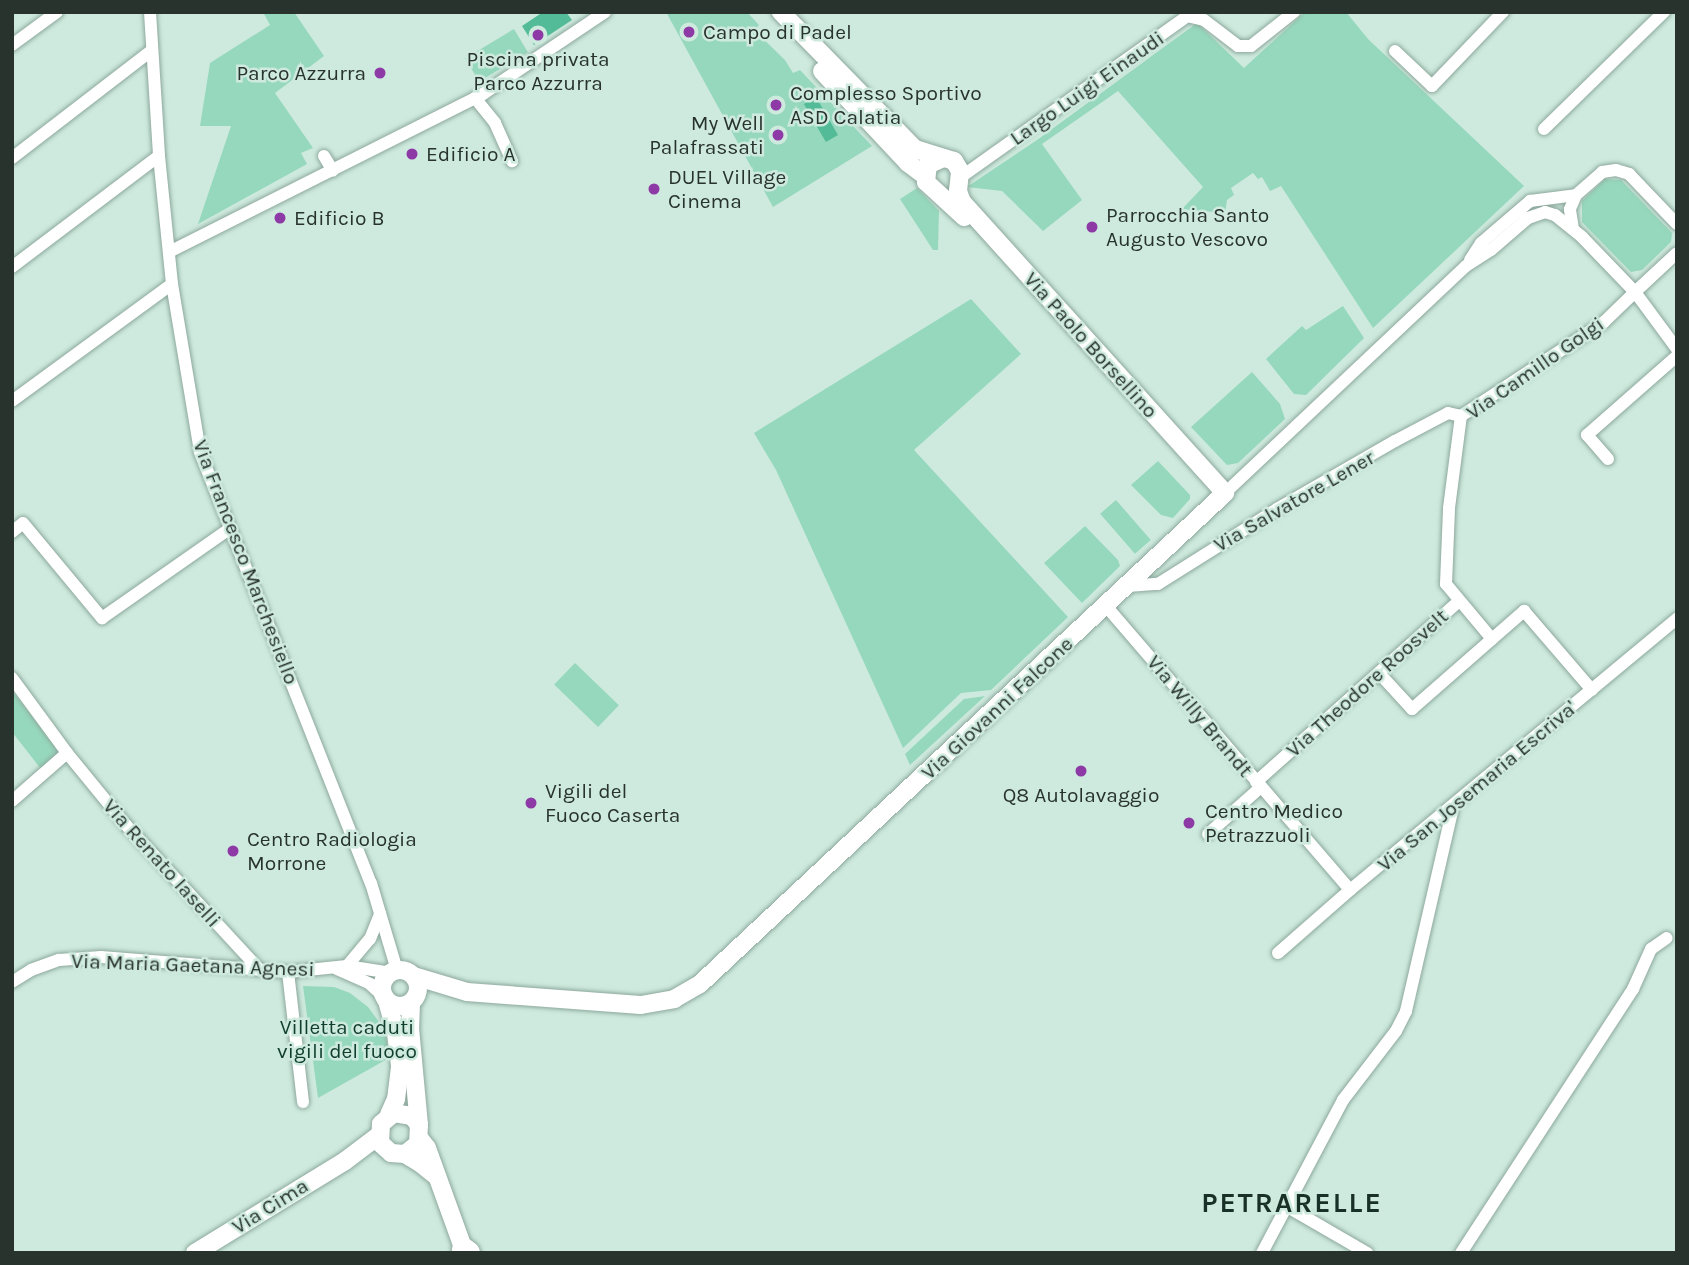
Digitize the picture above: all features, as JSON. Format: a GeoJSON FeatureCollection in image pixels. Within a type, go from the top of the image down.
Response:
{"type":"FeatureCollection","features":[{"type":"Feature","properties":{"kind":"street"},"geometry":{"type":"LineString","coordinates":[[12,45],[57,12]]}},
{"type":"Feature","properties":{"kind":"street","name":"Via Francesco Marchesiello"},"geometry":{"type":"LineString","coordinates":[[150,12],[159,156],[172,284],[201,452],[229,530],[372,883],[401,973]]}},
{"type":"Feature","properties":{"kind":"street"},"geometry":{"type":"LineString","coordinates":[[169,253],[475,98],[590,25],[605,12]]}},
{"type":"Feature","properties":{"kind":"street"},"geometry":{"type":"LineString","coordinates":[[767,12],[929,184],[951,191],[958,190]]}},
{"type":"Feature","properties":{"kind":"street"},"geometry":{"type":"LineString","coordinates":[[781,12],[915,149],[946,158]]}},
{"type":"Feature","properties":{"kind":"street"},"geometry":{"type":"LineString","coordinates":[[1215,12],[1216,27]]}},
{"type":"Feature","properties":{"kind":"street"},"geometry":{"type":"LineString","coordinates":[[1190,14],[1216,27],[1234,44],[1251,46],[1294,12]]}},
{"type":"Feature","properties":{"kind":"street"},"geometry":{"type":"LineString","coordinates":[[1395,51],[1432,86],[1503,12]]}},
{"type":"Feature","properties":{"kind":"street"},"geometry":{"type":"LineString","coordinates":[[1544,129],[1664,12]]}},
{"type":"Feature","properties":{"kind":"street","name":"Largo Luigi Einaudi"},"geometry":{"type":"LineString","coordinates":[[958,190],[986,157],[1051,116],[1190,14]]}},
{"type":"Feature","properties":{"kind":"street"},"geometry":{"type":"LineString","coordinates":[[12,158],[152,50]]}},
{"type":"Feature","properties":{"kind":"street"},"geometry":{"type":"LineString","coordinates":[[475,98],[495,122],[512,160]]}},
{"type":"Feature","properties":{"kind":"street"},"geometry":{"type":"LineString","coordinates":[[12,267],[159,156]]}},
{"type":"Feature","properties":{"kind":"street"},"geometry":{"type":"LineString","coordinates":[[324,156],[333,171]]}},
{"type":"Feature","properties":{"kind":"street","name":"Largo Luigi Einaudi"},"geometry":{"type":"LineString","coordinates":[[946,158],[986,157]]}},
{"type":"Feature","properties":{"kind":"street"},"geometry":{"type":"LineString","coordinates":[[929,184],[928,165],[946,158]]}},
{"type":"Feature","properties":{"kind":"street","name":"Via Paolo Borsellino"},"geometry":{"type":"LineString","coordinates":[[946,158],[958,166],[961,202],[1221,497]]}},
{"type":"Feature","properties":{"kind":"street"},"geometry":{"type":"LineString","coordinates":[[1573,229],[1570,209],[1576,195],[1602,172],[1616,170],[1629,174],[1677,224]]}},
{"type":"Feature","properties":{"kind":"street","name":"Via Giovanni Falcone"},"geometry":{"type":"LineString","coordinates":[[1466,266],[1481,243],[1520,207],[1540,198],[1576,195]]}},
{"type":"Feature","properties":{"kind":"street","name":"Via Giovanni Falcone"},"geometry":{"type":"LineString","coordinates":[[401,973],[467,992],[641,1005],[674,999],[699,984],[1106,606],[1466,266],[1536,214],[1555,215],[1573,229],[1635,292]]}},
{"type":"Feature","properties":{"kind":"street","name":"Via Camillo Golgi"},"geometry":{"type":"LineString","coordinates":[[1449,538],[1449,508],[1461,416],[1604,322],[1677,253]]}},
{"type":"Feature","properties":{"kind":"street"},"geometry":{"type":"LineString","coordinates":[[12,401],[172,284]]}},
{"type":"Feature","properties":{"kind":"street"},"geometry":{"type":"LineString","coordinates":[[1635,292],[1677,349]]}},
{"type":"Feature","properties":{"kind":"street"},"geometry":{"type":"LineString","coordinates":[[1608,459],[1587,435],[1677,356]]}},
{"type":"Feature","properties":{"kind":"street","name":"Via Salvatore Lener"},"geometry":{"type":"LineString","coordinates":[[1127,586],[1158,584],[1277,509],[1395,442],[1448,413],[1461,416]]}},
{"type":"Feature","properties":{"kind":"street"},"geometry":{"type":"LineString","coordinates":[[12,532],[23,523],[102,618],[229,530]]}},
{"type":"Feature","properties":{"kind":"street","name":"Via Theodore Roosvelt"},"geometry":{"type":"LineString","coordinates":[[1208,834],[1459,601],[1446,584],[1449,538]]}},
{"type":"Feature","properties":{"kind":"street"},"geometry":{"type":"LineString","coordinates":[[1459,601],[1492,639]]}},
{"type":"Feature","properties":{"kind":"street","name":"Via Willy Brandt"},"geometry":{"type":"LineString","coordinates":[[1106,606],[1350,890]]}},
{"type":"Feature","properties":{"kind":"street"},"geometry":{"type":"LineString","coordinates":[[1379,673],[1412,709],[1524,611],[1592,690]]}},
{"type":"Feature","properties":{"kind":"street","name":"Via San Josemaria Escriva'"},"geometry":{"type":"LineString","coordinates":[[1278,953],[1677,619]]}},
{"type":"Feature","properties":{"kind":"street","name":"Via Renato Iaselli"},"geometry":{"type":"LineString","coordinates":[[12,678],[67,753],[126,825],[260,970]]}},
{"type":"Feature","properties":{"kind":"street"},"geometry":{"type":"LineString","coordinates":[[12,801],[67,753]]}},
{"type":"Feature","properties":{"kind":"street"},"geometry":{"type":"LineString","coordinates":[[1262,1253],[1343,1100],[1396,1031],[1406,1011],[1452,808]]}},
{"type":"Feature","properties":{"kind":"street"},"geometry":{"type":"LineString","coordinates":[[342,967],[370,939],[380,914]]}},
{"type":"Feature","properties":{"kind":"street"},"geometry":{"type":"LineString","coordinates":[[1461,1253],[1633,989],[1651,949],[1667,937]]}},
{"type":"Feature","properties":{"kind":"street","name":"Via Maria Gaetana Agnesi"},"geometry":{"type":"LineString","coordinates":[[12,982],[31,970],[59,960],[101,957],[288,972],[342,967],[401,973]]}},
{"type":"Feature","properties":{"kind":"street","name":"Via Maria Gaetana Agnesi"},"geometry":{"type":"LineString","coordinates":[[342,967],[370,984],[386,999]]}},
{"type":"Feature","properties":{"kind":"street"},"geometry":{"type":"LineString","coordinates":[[288,972],[303,1102]]}},
{"type":"Feature","properties":{"kind":"street"},"geometry":{"type":"LineString","coordinates":[[398,1153],[415,1148],[420,1132],[410,1028],[413,1002],[418,991],[401,973],[382,987],[396,1033],[400,1067],[396,1099],[389,1115],[381,1124],[380,1143],[437,1177]]}},
{"type":"Feature","properties":{"kind":"street","name":"Via Giovanni Falcone"},"geometry":{"type":"LineString","coordinates":[[413,1002],[467,992]]}},
{"type":"Feature","properties":{"kind":"street"},"geometry":{"type":"LineString","coordinates":[[386,999],[401,1007],[413,1002]]}},
{"type":"Feature","properties":{"kind":"street"},"geometry":{"type":"LineString","coordinates":[[389,1115],[406,1113],[420,1132],[466,1252]]}},
{"type":"Feature","properties":{"kind":"street","name":"Via Cima"},"geometry":{"type":"LineString","coordinates":[[195,1253],[345,1161],[379,1136]]}},
{"type":"Feature","properties":{"kind":"street","name":"Via Cima"},"geometry":{"type":"LineString","coordinates":[[345,1161],[398,1153]]}},
{"type":"Feature","properties":{"kind":"street"},"geometry":{"type":"LineString","coordinates":[[1286,1206],[1367,1253]]}},
{"type":"Feature","properties":{"kind":"green space"},"geometry":{"type":"Polygon","coordinates":[[[263,12],[294,12],[324,56],[275,93],[313,148],[301,153],[307,164],[198,224],[231,126],[200,126],[210,63],[270,25],[263,12]]]}},
{"type":"Feature","properties":{"kind":"green space","name":"Complesso Sportivo ASD Calatia"},"geometry":{"type":"Polygon","coordinates":[[[666,12],[747,12],[759,25],[754,30],[785,60],[793,73],[800,70],[872,146],[773,207],[666,12]]]}},
{"type":"Feature","properties":{"kind":"green space"},"geometry":{"type":"Polygon","coordinates":[[[1305,12],[1346,12],[1368,39],[1524,186],[1373,328],[1281,186],[1270,191],[1262,177],[1258,179],[1253,173],[1231,188],[1234,195],[1227,200],[1225,213],[1182,209],[1203,187],[1118,91],[1042,144],[1082,200],[1043,231],[1002,191],[967,187],[1037,140],[1197,23],[1244,68],[1305,12]]]}},
{"type":"Feature","properties":{"kind":"green space"},"geometry":{"type":"Polygon","coordinates":[[[514,29],[528,52],[479,82],[465,58],[514,29]]]}},
{"type":"Feature","properties":{"kind":"green space"},"geometry":{"type":"Polygon","coordinates":[[[1605,179],[1621,180],[1672,233],[1671,242],[1642,270],[1631,272],[1582,222],[1582,201],[1605,179]]]}},
{"type":"Feature","properties":{"kind":"green space"},"geometry":{"type":"Polygon","coordinates":[[[917,188],[939,211],[938,250],[933,250],[900,199],[917,188]]]}},
{"type":"Feature","properties":{"kind":"green space"},"geometry":{"type":"Polygon","coordinates":[[[971,299],[1021,354],[914,450],[1068,617],[991,690],[961,693],[903,748],[776,470],[754,433],[971,299]]]}},
{"type":"Feature","properties":{"kind":"green space"},"geometry":{"type":"Polygon","coordinates":[[[1343,306],[1364,338],[1306,395],[1294,394],[1266,359],[1302,326],[1306,330],[1343,306]]]}},
{"type":"Feature","properties":{"kind":"green space"},"geometry":{"type":"Polygon","coordinates":[[[1252,372],[1280,404],[1285,419],[1238,463],[1227,465],[1191,427],[1252,372]]]}},
{"type":"Feature","properties":{"kind":"green space"},"geometry":{"type":"Polygon","coordinates":[[[1158,461],[1190,495],[1190,499],[1173,518],[1161,515],[1131,485],[1158,461]]]}},
{"type":"Feature","properties":{"kind":"green space"},"geometry":{"type":"Polygon","coordinates":[[[1116,500],[1151,540],[1135,554],[1100,514],[1116,500]]]}},
{"type":"Feature","properties":{"kind":"green space"},"geometry":{"type":"Polygon","coordinates":[[[1085,526],[1118,560],[1120,566],[1082,603],[1044,563],[1085,526]]]}},
{"type":"Feature","properties":{"kind":"green space"},"geometry":{"type":"Polygon","coordinates":[[[575,663],[619,705],[598,727],[554,685],[575,663]]]}},
{"type":"Feature","properties":{"kind":"green space"},"geometry":{"type":"Polygon","coordinates":[[[12,691],[60,752],[41,769],[12,732],[12,691]]]}},
{"type":"Feature","properties":{"kind":"green space"},"geometry":{"type":"Polygon","coordinates":[[[985,696],[910,765],[905,754],[964,699],[985,696]]]}},
{"type":"Feature","properties":{"kind":"green space","name":"Villetta caduti vigili del fuoco"},"geometry":{"type":"Polygon","coordinates":[[[303,986],[334,987],[350,993],[368,1007],[385,1030],[389,1058],[318,1098],[303,986]]]}},
{"type":"Feature","properties":{"kind":"shaded area","name":"Piscina privata Parco Azzurra"},"geometry":{"type":"Polygon","coordinates":[[[543,12],[566,12],[572,20],[534,45],[522,26],[543,12]]]}},
{"type":"Feature","properties":{"kind":"shaded area"},"geometry":{"type":"Polygon","coordinates":[[[816,97],[838,135],[826,142],[804,104],[816,97]]]}},
{"type":"Feature","properties":{"kind":"place","name":"Campo di Padel"},"geometry":{"type":"Point","coordinates":[689,32]}},
{"type":"Feature","properties":{"kind":"place","name":"Piscina privata Parco Azzurra"},"geometry":{"type":"Point","coordinates":[538,35]}},
{"type":"Feature","properties":{"kind":"place","name":"Parco Azzurra"},"geometry":{"type":"Point","coordinates":[380,73]}},
{"type":"Feature","properties":{"kind":"place","name":"Complesso Sportivo ASD Calatia"},"geometry":{"type":"Point","coordinates":[776,105]}},
{"type":"Feature","properties":{"kind":"place","name":"My Well Palafrassati"},"geometry":{"type":"Point","coordinates":[778,135]}},
{"type":"Feature","properties":{"kind":"place","name":"Edificio A"},"geometry":{"type":"Point","coordinates":[412,154]}},
{"type":"Feature","properties":{"kind":"place","name":"DUEL Village Cinema"},"geometry":{"type":"Point","coordinates":[654,189]}},
{"type":"Feature","properties":{"kind":"place","name":"Edificio B"},"geometry":{"type":"Point","coordinates":[280,218]}},
{"type":"Feature","properties":{"kind":"place","name":"Parrocchia Santo Augusto Vescovo"},"geometry":{"type":"Point","coordinates":[1092,227]}},
{"type":"Feature","properties":{"kind":"place","name":"Q8 Autolavaggio"},"geometry":{"type":"Point","coordinates":[1081,771]}},
{"type":"Feature","properties":{"kind":"place","name":"Vigili del Fuoco Caserta"},"geometry":{"type":"Point","coordinates":[531,803]}},
{"type":"Feature","properties":{"kind":"place","name":"Centro Medico Petrazzuoli"},"geometry":{"type":"Point","coordinates":[1189,823]}},
{"type":"Feature","properties":{"kind":"place","name":"Centro Radiologia Morrone"},"geometry":{"type":"Point","coordinates":[233,851]}},
{"type":"Feature","properties":{"kind":"district","name":"PETRARELLE"},"geometry":{"type":"Point","coordinates":[1292,1203]}}]}
